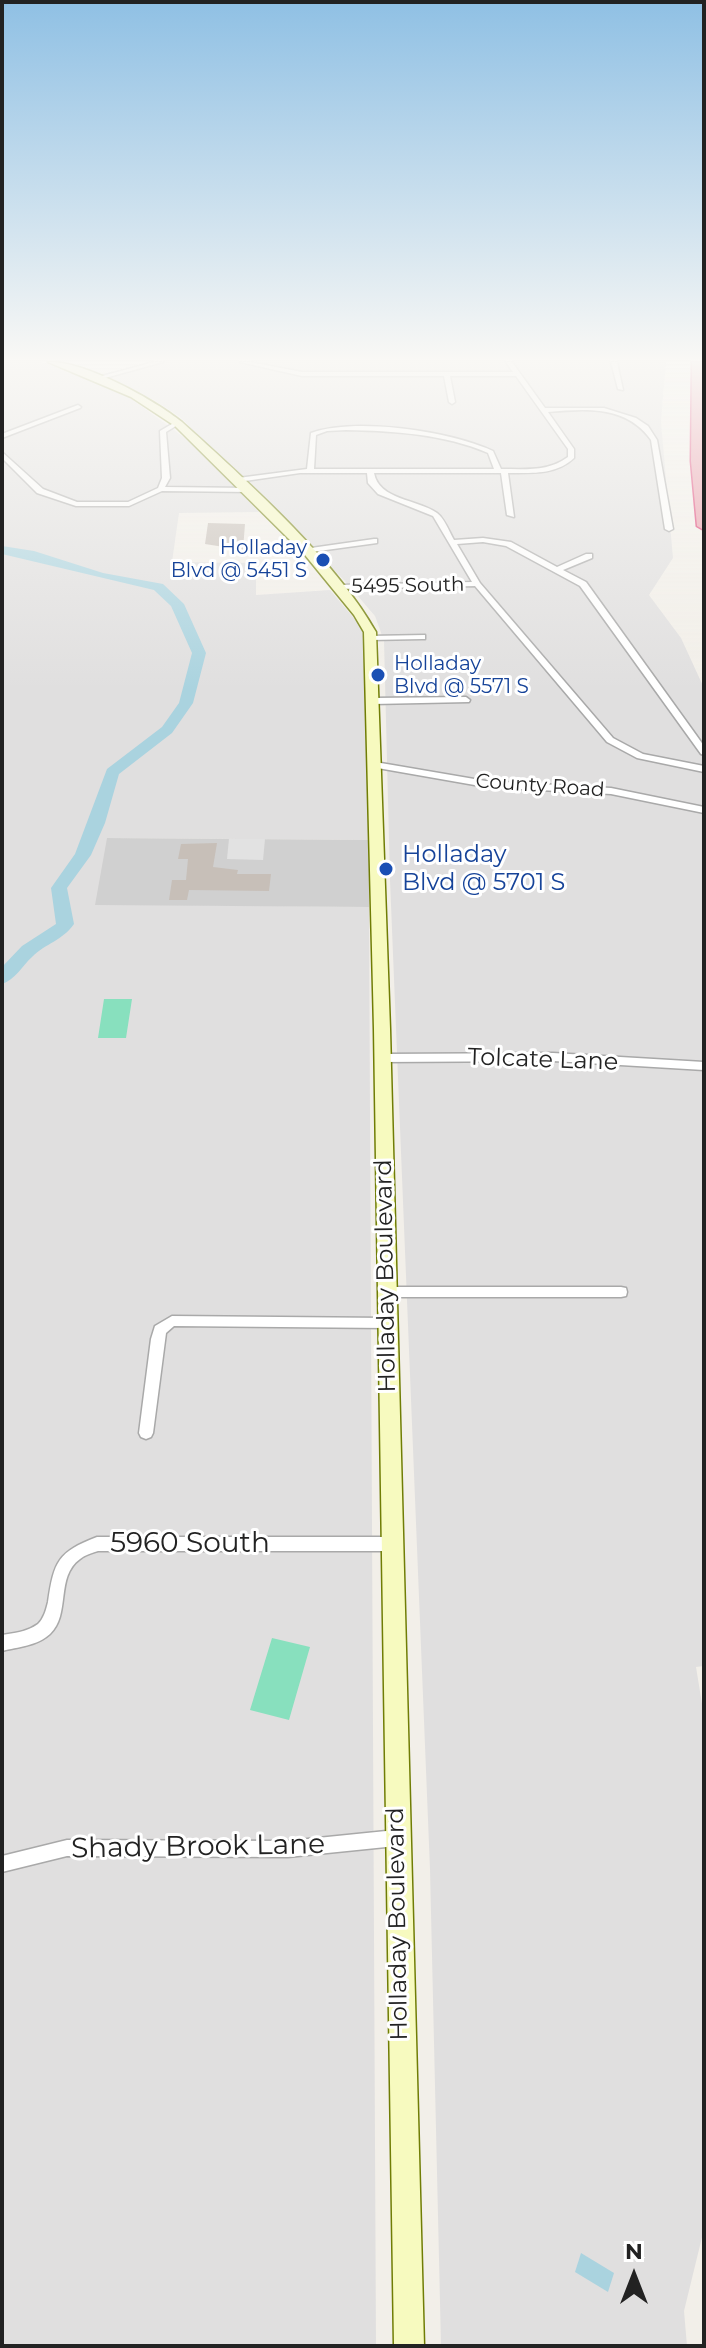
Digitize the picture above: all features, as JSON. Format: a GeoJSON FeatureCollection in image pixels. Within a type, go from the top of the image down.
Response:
{"type":"FeatureCollection","features":[{"type":"Feature","properties":{"kind":"highway"},"geometry":{"type":"LineString","coordinates":[[699,472],[704,526]]}},
{"type":"Feature","properties":{"kind":"main road","name":"Holladay Boulevard"},"geometry":{"type":"LineString","coordinates":[[229,472],[362,614],[370,638],[383,1058],[396,1838],[409,2346]]}},
{"type":"Feature","properties":{"kind":"street"},"geometry":{"type":"LineString","coordinates":[[20,472],[40,491],[61,501],[118,506],[137,502],[161,489],[248,490]]}},
{"type":"Feature","properties":{"kind":"street"},"geometry":{"type":"LineString","coordinates":[[161,489],[166,472]]}},
{"type":"Feature","properties":{"kind":"street"},"geometry":{"type":"LineString","coordinates":[[238,480],[305,472]]}},
{"type":"Feature","properties":{"kind":"street"},"geometry":{"type":"LineString","coordinates":[[370,472],[372,483],[381,492],[436,515],[477,584],[610,740],[640,756],[704,769]]}},
{"type":"Feature","properties":{"kind":"street"},"geometry":{"type":"LineString","coordinates":[[501,472],[511,515]]}},
{"type":"Feature","properties":{"kind":"street"},"geometry":{"type":"LineString","coordinates":[[659,472],[669,529]]}},
{"type":"Feature","properties":{"kind":"street"},"geometry":{"type":"LineString","coordinates":[[451,542],[490,540],[508,544],[559,569],[589,590],[704,752]]}},
{"type":"Feature","properties":{"kind":"street"},"geometry":{"type":"LineString","coordinates":[[304,551],[374,541]]}},
{"type":"Feature","properties":{"kind":"street"},"geometry":{"type":"LineString","coordinates":[[559,569],[589,556]]}},
{"type":"Feature","properties":{"kind":"street","name":"5495 South"},"geometry":{"type":"LineString","coordinates":[[339,587],[477,584]]}},
{"type":"Feature","properties":{"kind":"street"},"geometry":{"type":"LineString","coordinates":[[370,638],[422,637]]}},
{"type":"Feature","properties":{"kind":"street"},"geometry":{"type":"LineString","coordinates":[[373,701],[466,700]]}},
{"type":"Feature","properties":{"kind":"street","name":"County Road"},"geometry":{"type":"LineString","coordinates":[[375,765],[493,785],[611,791],[704,810]]}},
{"type":"Feature","properties":{"kind":"street","name":"Tolcate Lane"},"geometry":{"type":"LineString","coordinates":[[383,1058],[553,1057],[704,1066]]}},
{"type":"Feature","properties":{"kind":"street"},"geometry":{"type":"LineString","coordinates":[[386,1292],[621,1292]]}},
{"type":"Feature","properties":{"kind":"street"},"geometry":{"type":"LineString","coordinates":[[146,1433],[160,1330],[172,1321],[387,1323]]}},
{"type":"Feature","properties":{"kind":"street","name":"5960 South"},"geometry":{"type":"LineString","coordinates":[[2,1643],[28,1639],[48,1624],[57,1605],[56,1582],[61,1566],[75,1552],[97,1544],[391,1544]]}},
{"type":"Feature","properties":{"kind":"street","name":"Shady Brook Lane"},"geometry":{"type":"LineString","coordinates":[[2,1864],[67,1848],[288,1849],[396,1838]]}},
{"type":"Feature","properties":{"kind":"shaded area"},"geometry":{"type":"Polygon","coordinates":[[[2,472],[220,472],[259,512],[179,513],[172,562],[256,563],[256,595],[330,590],[364,630],[370,840],[108,838],[96,904],[369,907],[376,2346],[2,2346],[2,472]]]}},
{"type":"Feature","properties":{"kind":"shaded area"},"geometry":{"type":"Polygon","coordinates":[[[235,472],[665,472],[673,558],[649,595],[681,638],[704,688],[704,1666],[696,1667],[704,1716],[704,2229],[684,2311],[687,2346],[441,2346],[430,1869],[390,880],[384,641],[375,616],[344,580],[235,472]]]}},
{"type":"Feature","properties":{"kind":"shaded area"},"geometry":{"type":"Polygon","coordinates":[[[107,838],[370,840],[369,907],[95,905],[107,838]]]}},
{"type":"Feature","properties":{"kind":"shaded area"},"geometry":{"type":"Polygon","coordinates":[[[229,839],[265,839],[263,860],[227,859],[229,839]]]}},
{"type":"Feature","properties":{"kind":"green space"},"geometry":{"type":"Polygon","coordinates":[[[104,999],[132,999],[126,1038],[98,1038],[104,999]]]}},
{"type":"Feature","properties":{"kind":"green space"},"geometry":{"type":"Polygon","coordinates":[[[272,1638],[310,1647],[289,1720],[250,1710],[272,1638]]]}},
{"type":"Feature","properties":{"kind":"water"},"geometry":{"type":"Polygon","coordinates":[[[581,2253],[614,2273],[608,2292],[575,2272],[581,2253]]]}},
{"type":"Feature","properties":{"kind":"building"},"geometry":{"type":"Polygon","coordinates":[[[208,523],[245,524],[243,550],[205,544],[208,523]]]}},
{"type":"Feature","properties":{"kind":"building"},"geometry":{"type":"Polygon","coordinates":[[[217,843],[213,867],[238,870],[237,874],[271,874],[269,891],[189,890],[187,900],[169,900],[172,880],[186,880],[188,859],[178,859],[181,844],[217,843]]]}},
{"type":"Feature","properties":{"kind":"waterway"},"geometry":{"type":"LineString","coordinates":[[2,550],[34,555],[101,576],[158,587],[177,604],[199,653],[186,703],[167,730],[112,772],[97,823],[83,855],[59,888],[65,924],[59,933],[28,950],[2,978]]}},
{"type":"Feature","properties":{"kind":"place","name":"Holladay Blvd @ 5451 S"},"geometry":{"type":"Point","coordinates":[323,560]}},
{"type":"Feature","properties":{"kind":"place","name":"Holladay Blvd @ 5571 S"},"geometry":{"type":"Point","coordinates":[378,675]}},
{"type":"Feature","properties":{"kind":"place","name":"Holladay Blvd @ 5701 S"},"geometry":{"type":"Point","coordinates":[386,869]}}]}
